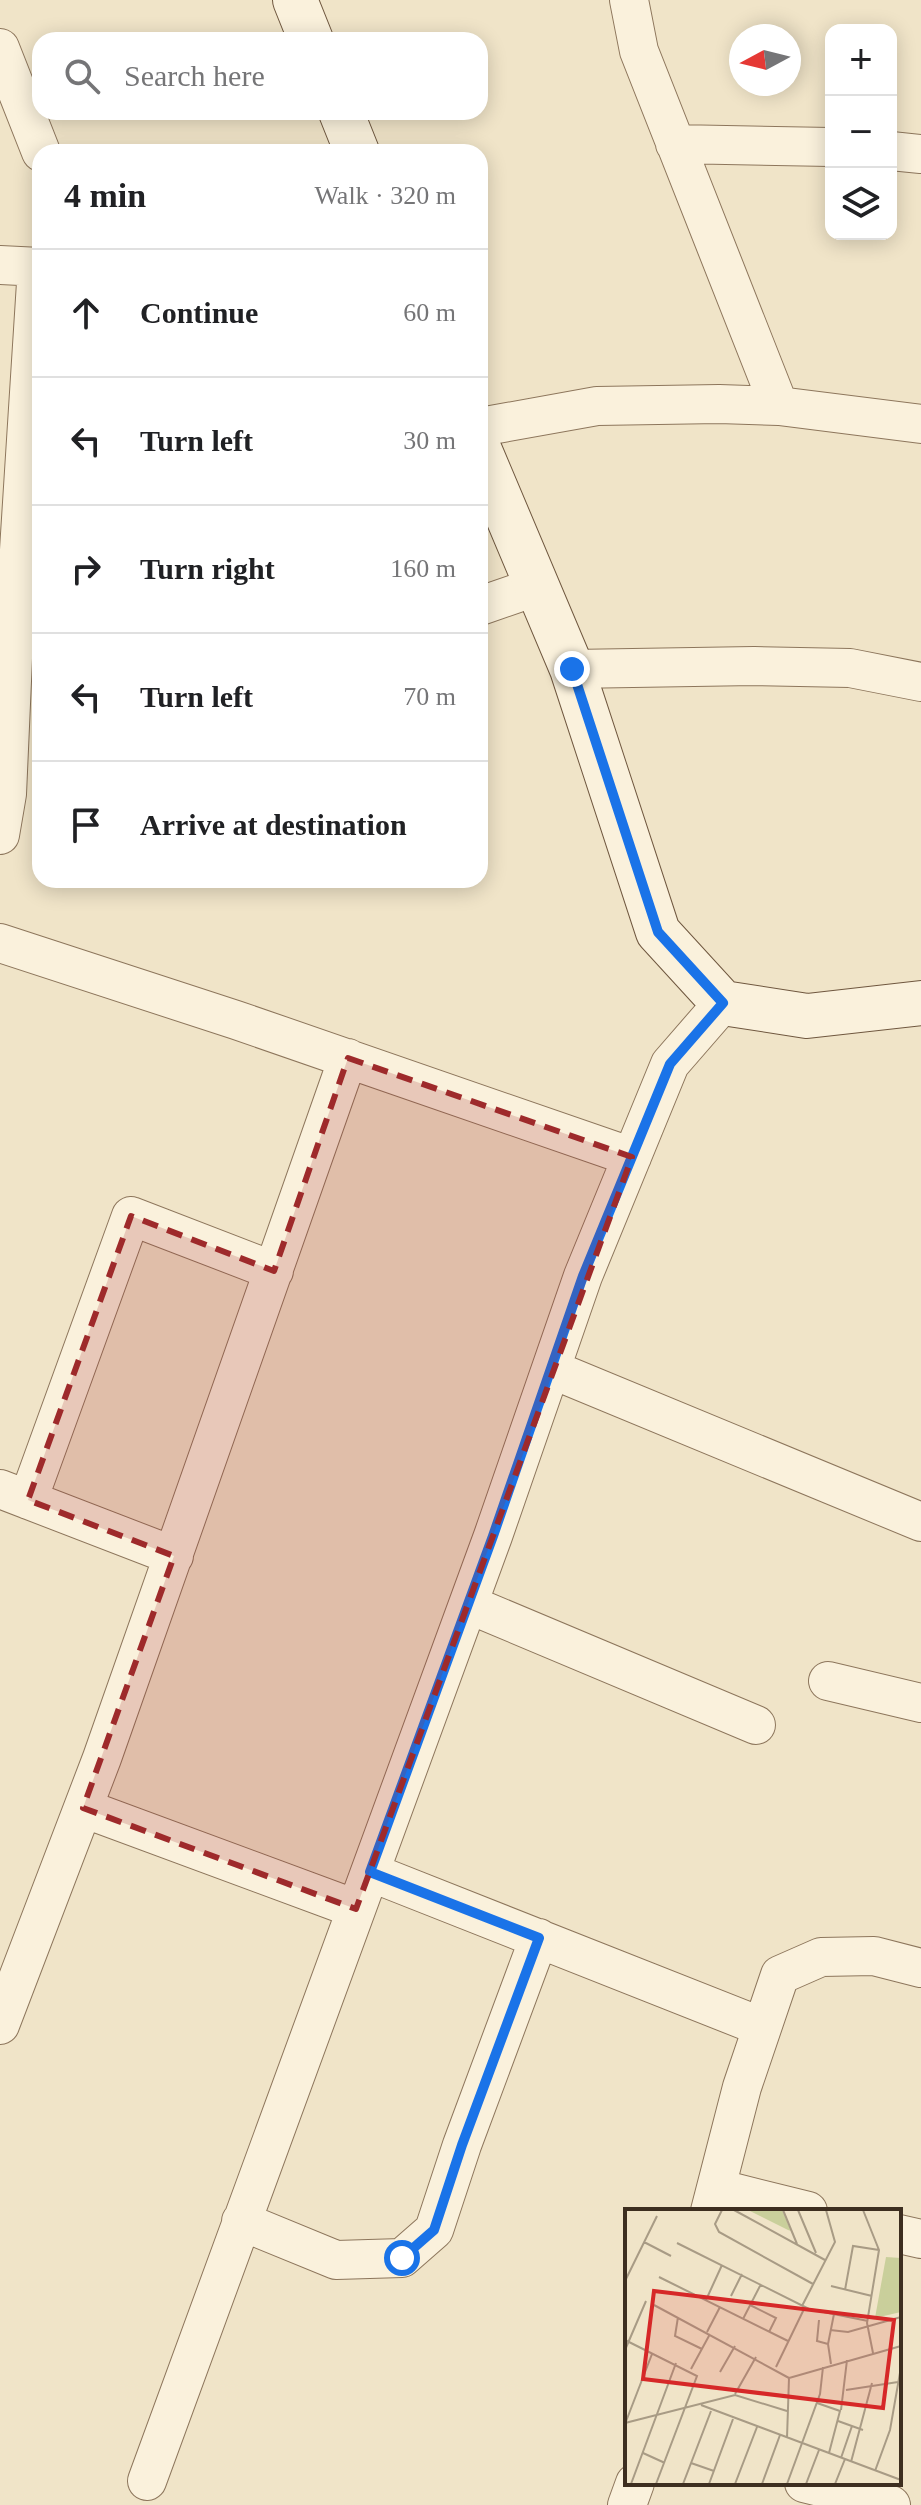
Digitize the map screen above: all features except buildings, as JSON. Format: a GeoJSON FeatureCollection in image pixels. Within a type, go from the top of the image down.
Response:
{"type":"FeatureCollection","features":[{"type":"Feature","properties":{"kind":"street"},"geometry":{"type":"LineString","coordinates":[[295,0],[308,32]]}},
{"type":"Feature","properties":{"kind":"street"},"geometry":{"type":"LineString","coordinates":[[629,0],[639,51],[779,406]]}},
{"type":"Feature","properties":{"kind":"street"},"geometry":{"type":"LineString","coordinates":[[0,48],[38,144]]}},
{"type":"Feature","properties":{"kind":"street"},"geometry":{"type":"LineString","coordinates":[[344,120],[354,144]]}},
{"type":"Feature","properties":{"kind":"street"},"geometry":{"type":"LineString","coordinates":[[675,144],[825,147]]}},
{"type":"Feature","properties":{"kind":"street"},"geometry":{"type":"LineString","coordinates":[[897,152],[921,154]]}},
{"type":"Feature","properties":{"kind":"street"},"geometry":{"type":"LineString","coordinates":[[0,265],[32,267]]}},
{"type":"Feature","properties":{"kind":"street"},"geometry":{"type":"LineString","coordinates":[[488,426],[597,406],[719,404],[779,406],[921,424]]}},
{"type":"Feature","properties":{"kind":"street"},"geometry":{"type":"LineString","coordinates":[[488,471],[572,669],[658,932],[723,1003],[807,1016],[921,1003]]}},
{"type":"Feature","properties":{"kind":"street"},"geometry":{"type":"LineString","coordinates":[[0,835],[27,628],[32,478]]}},
{"type":"Feature","properties":{"kind":"street"},"geometry":{"type":"LineString","coordinates":[[488,603],[535,587]]}},
{"type":"Feature","properties":{"kind":"street"},"geometry":{"type":"LineString","coordinates":[[572,669],[850,668],[921,682]]}},
{"type":"Feature","properties":{"kind":"street"},"geometry":{"type":"LineString","coordinates":[[0,943],[348,1058],[632,1157]]}},
{"type":"Feature","properties":{"kind":"street"},"geometry":{"type":"LineString","coordinates":[[147,2481],[468,1604],[583,1276],[670,1064],[723,1003]]}},
{"type":"Feature","properties":{"kind":"street"},"geometry":{"type":"LineString","coordinates":[[0,2025],[14,1949],[83,1808],[348,1058]]}},
{"type":"Feature","properties":{"kind":"street"},"geometry":{"type":"LineString","coordinates":[[174,1556],[14,1494],[131,1216],[274,1271]]}},
{"type":"Feature","properties":{"kind":"street"},"geometry":{"type":"LineString","coordinates":[[551,1369],[921,1522]]}},
{"type":"Feature","properties":{"kind":"street"},"geometry":{"type":"LineString","coordinates":[[468,1604],[756,1725]]}},
{"type":"Feature","properties":{"kind":"street"},"geometry":{"type":"LineString","coordinates":[[828,1681],[921,1703]]}},
{"type":"Feature","properties":{"kind":"street"},"geometry":{"type":"LineString","coordinates":[[83,1808],[356,1909]]}},
{"type":"Feature","properties":{"kind":"street"},"geometry":{"type":"LineString","coordinates":[[370,1872],[762,2027]]}},
{"type":"Feature","properties":{"kind":"street"},"geometry":{"type":"LineString","coordinates":[[241,2221],[336,2260],[402,2258],[434,2230],[462,2145],[539,1938]]}},
{"type":"Feature","properties":{"kind":"street"},"geometry":{"type":"LineString","coordinates":[[791,2209],[713,2200],[742,2087],[780,1975],[821,1957],[874,1956],[921,1968]]}},
{"type":"Feature","properties":{"kind":"street"},"geometry":{"type":"LineString","coordinates":[[901,2234],[921,2239]]}},
{"type":"Feature","properties":{"kind":"street"},"geometry":{"type":"LineString","coordinates":[[627,2505],[634,2485]]}},
{"type":"Feature","properties":{"kind":"street"},"geometry":{"type":"LineString","coordinates":[[812,2485],[891,2505]]}},
{"type":"Feature","properties":{"kind":"highlighted area"},"geometry":{"type":"Polygon","coordinates":[[[348,1058],[632,1157],[356,1909],[83,1808],[174,1556],[28,1500],[131,1216],[274,1271],[348,1058]]]}},
{"type":"Feature","properties":{"kind":"route"},"geometry":{"type":"LineString","coordinates":[[402,2258],[434,2230],[462,2145],[539,1938],[370,1872],[493,1536],[583,1276],[670,1064],[723,1003],[658,932],[572,669]]}}]}
